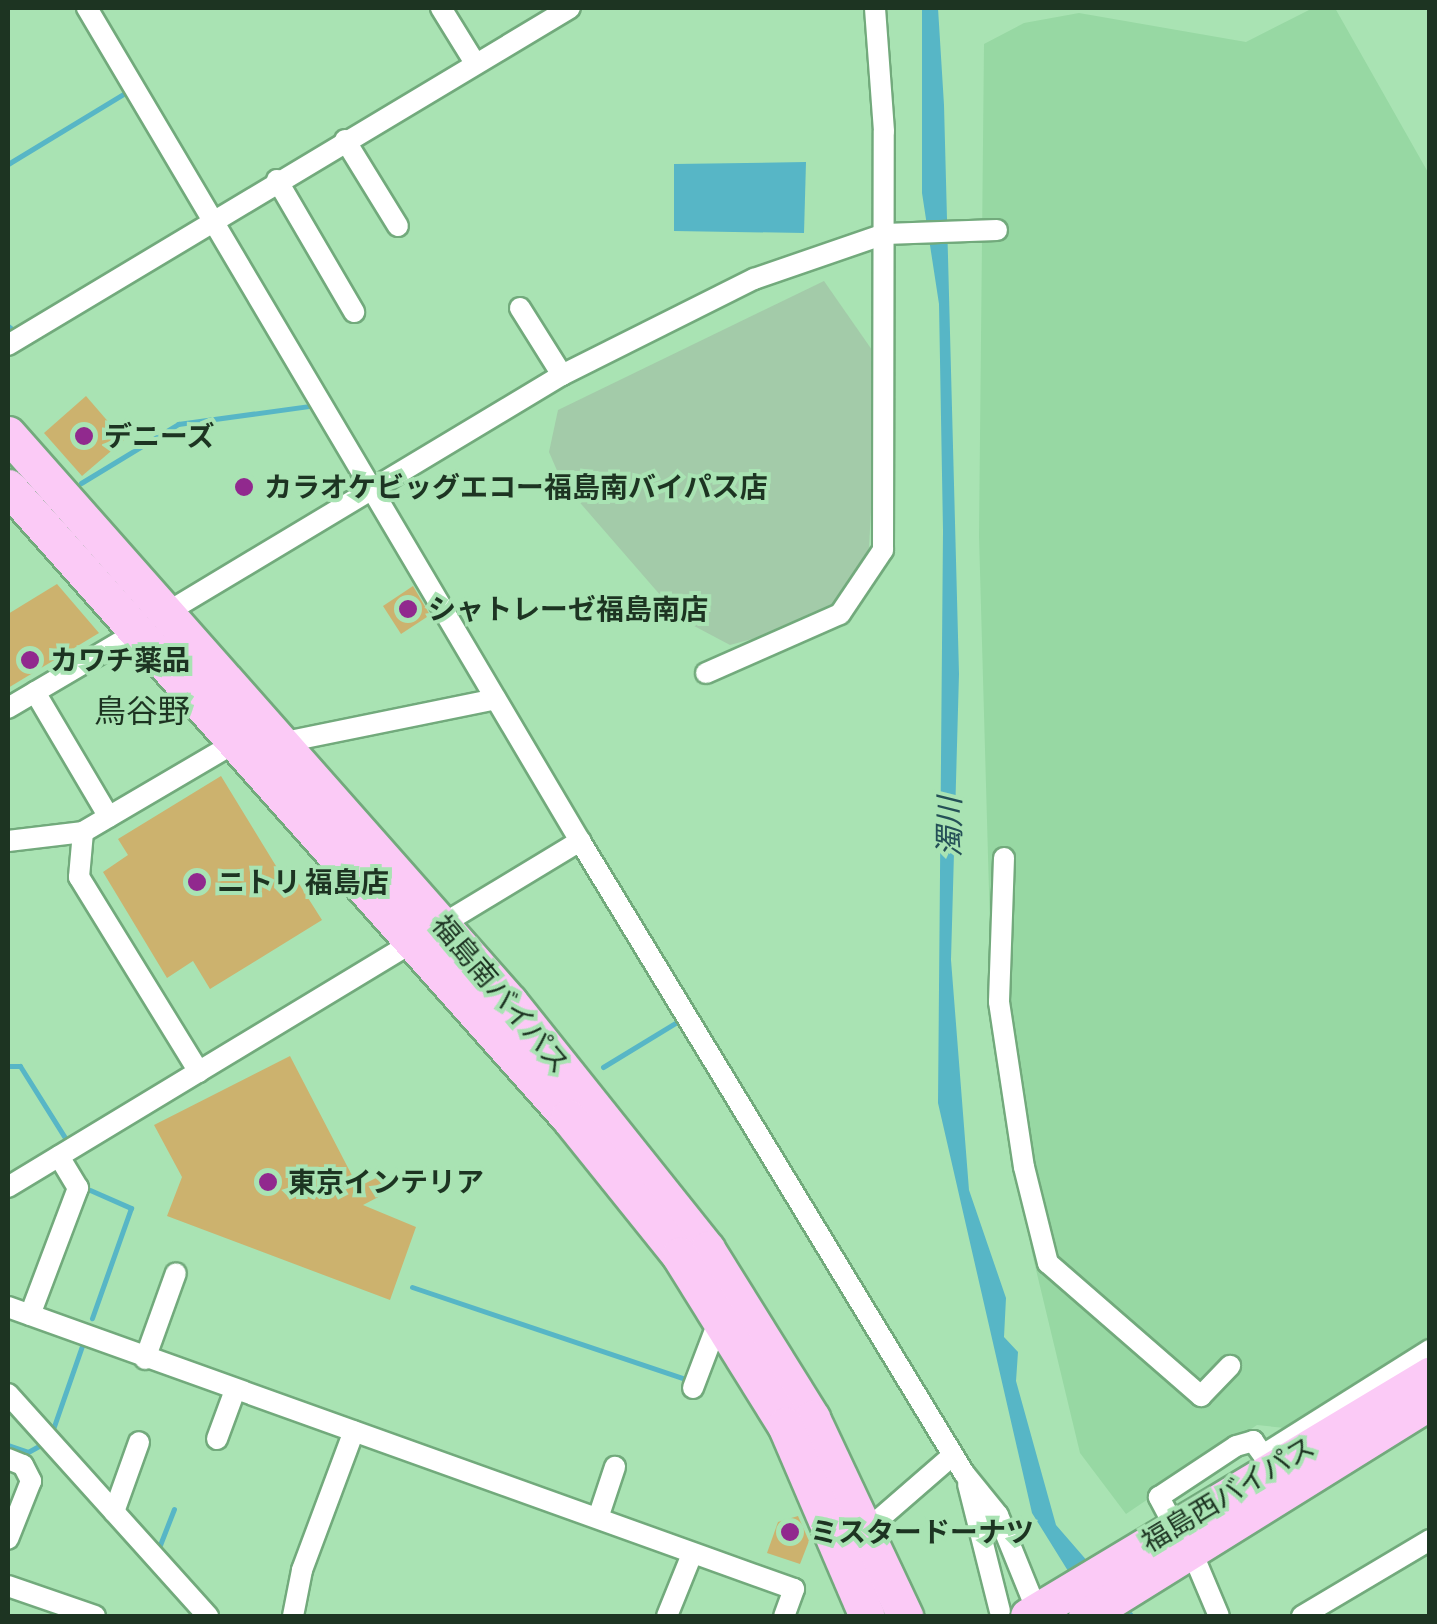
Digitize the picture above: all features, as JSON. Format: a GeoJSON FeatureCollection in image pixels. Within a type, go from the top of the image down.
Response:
{"type":"FeatureCollection","features":[{"type":"Feature","properties":{"kind":"highway","name":"福島南バイパス"},"geometry":{"type":"LineString","coordinates":[[8,434],[151,622],[235,742],[429,934],[707,1249],[790,1379],[869,1528],[905,1616]]}},
{"type":"Feature","properties":{"kind":"highway","name":"福島南バイパス"},"geometry":{"type":"LineString","coordinates":[[8,487],[280,743],[595,1149],[720,1317],[801,1458],[867,1616]]}},
{"type":"Feature","properties":{"kind":"highway","name":"福島西バイパス"},"geometry":{"type":"LineString","coordinates":[[1086,1616],[1134,1568],[1430,1374]]}},
{"type":"Feature","properties":{"kind":"highway","name":"福島西バイパス"},"geometry":{"type":"LineString","coordinates":[[1030,1612],[1134,1568],[1430,1402]]}},
{"type":"Feature","properties":{"kind":"street"},"geometry":{"type":"LineString","coordinates":[[87,8],[580,841],[959,1464],[1030,1612]]}},
{"type":"Feature","properties":{"kind":"street"},"geometry":{"type":"LineString","coordinates":[[441,8],[475,63]]}},
{"type":"Feature","properties":{"kind":"street"},"geometry":{"type":"LineString","coordinates":[[706,673],[828,622],[856,598],[882,550],[894,232],[874,8]]}},
{"type":"Feature","properties":{"kind":"street"},"geometry":{"type":"LineString","coordinates":[[8,345],[210,219],[566,9]]}},
{"type":"Feature","properties":{"kind":"street"},"geometry":{"type":"LineString","coordinates":[[345,140],[398,226]]}},
{"type":"Feature","properties":{"kind":"street"},"geometry":{"type":"LineString","coordinates":[[277,180],[354,312]]}},
{"type":"Feature","properties":{"kind":"street"},"geometry":{"type":"LineString","coordinates":[[8,708],[562,375],[754,279],[894,232],[997,230]]}},
{"type":"Feature","properties":{"kind":"street"},"geometry":{"type":"LineString","coordinates":[[520,308],[562,375]]}},
{"type":"Feature","properties":{"kind":"street"},"geometry":{"type":"LineString","coordinates":[[35,692],[109,817]]}},
{"type":"Feature","properties":{"kind":"street"},"geometry":{"type":"LineString","coordinates":[[280,743],[496,700]]}},
{"type":"Feature","properties":{"kind":"street"},"geometry":{"type":"LineString","coordinates":[[8,841],[83,832],[235,742]]}},
{"type":"Feature","properties":{"kind":"street"},"geometry":{"type":"LineString","coordinates":[[83,832],[80,877],[199,1072]]}},
{"type":"Feature","properties":{"kind":"street"},"geometry":{"type":"LineString","coordinates":[[8,1187],[580,841]]}},
{"type":"Feature","properties":{"kind":"street"},"geometry":{"type":"LineString","coordinates":[[1004,858],[1000,1002],[1024,1167],[1048,1263],[1202,1396],[1230,1366]]}},
{"type":"Feature","properties":{"kind":"street"},"geometry":{"type":"LineString","coordinates":[[30,1316],[78,1188],[59,1156]]}},
{"type":"Feature","properties":{"kind":"street"},"geometry":{"type":"LineString","coordinates":[[146,1359],[176,1273]]}},
{"type":"Feature","properties":{"kind":"street"},"geometry":{"type":"LineString","coordinates":[[8,1307],[794,1589],[784,1616]]}},
{"type":"Feature","properties":{"kind":"street"},"geometry":{"type":"LineString","coordinates":[[693,1388],[720,1317]]}},
{"type":"Feature","properties":{"kind":"street"},"geometry":{"type":"LineString","coordinates":[[1168,1515],[1430,1350]]}},
{"type":"Feature","properties":{"kind":"street"},"geometry":{"type":"LineString","coordinates":[[217,1439],[235,1390]]}},
{"type":"Feature","properties":{"kind":"street"},"geometry":{"type":"LineString","coordinates":[[8,1394],[208,1616]]}},
{"type":"Feature","properties":{"kind":"street"},"geometry":{"type":"LineString","coordinates":[[293,1616],[302,1570],[354,1431]]}},
{"type":"Feature","properties":{"kind":"street"},"geometry":{"type":"LineString","coordinates":[[114,1512],[139,1442]]}},
{"type":"Feature","properties":{"kind":"street"},"geometry":{"type":"LineString","coordinates":[[8,1459],[24,1465],[31,1481],[8,1540]]}},
{"type":"Feature","properties":{"kind":"street"},"geometry":{"type":"LineString","coordinates":[[869,1528],[959,1464]]}},
{"type":"Feature","properties":{"kind":"street"},"geometry":{"type":"LineString","coordinates":[[959,1464],[998,1515],[1030,1612]]}},
{"type":"Feature","properties":{"kind":"street"},"geometry":{"type":"LineString","coordinates":[[598,1518],[615,1467]]}},
{"type":"Feature","properties":{"kind":"street"},"geometry":{"type":"LineString","coordinates":[[1302,1616],[1430,1540]]}},
{"type":"Feature","properties":{"kind":"street"},"geometry":{"type":"LineString","coordinates":[[668,1616],[692,1554]]}},
{"type":"Feature","properties":{"kind":"street"},"geometry":{"type":"LineString","coordinates":[[1197,1564],[1219,1616]]}},
{"type":"Feature","properties":{"kind":"street"},"geometry":{"type":"LineString","coordinates":[[8,1586],[95,1616]]}},
{"type":"Feature","properties":{"kind":"shaded area"},"geometry":{"type":"Polygon","coordinates":[[[1313,8],[1335,8],[1429,174],[1429,1337],[1285,1428],[1257,1425],[1126,1514],[1080,1453],[1032,1253],[993,1034],[979,536],[984,44],[1024,23],[1079,13],[1246,42],[1313,8]]]}},
{"type":"Feature","properties":{"kind":"shaded area"},"geometry":{"type":"Polygon","coordinates":[[[824,281],[879,360],[869,548],[840,600],[819,621],[730,645],[681,619],[562,482],[549,452],[558,410],[824,281]]]}},
{"type":"Feature","properties":{"kind":"water","name":"濁川"},"geometry":{"type":"Polygon","coordinates":[[[922,8],[938,8],[944,105],[959,674],[951,960],[969,1190],[1006,1298],[1004,1337],[1018,1352],[1016,1381],[1056,1525],[1135,1616],[1096,1616],[1032,1513],[938,1103],[943,531],[939,304],[922,193],[922,8]]]}},
{"type":"Feature","properties":{"kind":"water"},"geometry":{"type":"Polygon","coordinates":[[[806,162],[804,233],[674,231],[674,164],[806,162]]]}},
{"type":"Feature","properties":{"kind":"building","name":"デニーズ"},"geometry":{"type":"Polygon","coordinates":[[[86,396],[124,440],[82,476],[44,433],[86,396]]]}},
{"type":"Feature","properties":{"kind":"building","name":"カワチ薬品"},"geometry":{"type":"Polygon","coordinates":[[[57,584],[99,633],[8,688],[8,614],[57,584]]]}},
{"type":"Feature","properties":{"kind":"building","name":"シャトレーゼ福島南店"},"geometry":{"type":"Polygon","coordinates":[[[413,586],[430,615],[401,634],[383,606],[413,586]]]}},
{"type":"Feature","properties":{"kind":"building","name":"ニトリ 福島店"},"geometry":{"type":"Polygon","coordinates":[[[221,776],[287,884],[296,879],[322,920],[210,989],[193,961],[167,978],[103,872],[128,855],[118,839],[221,776]]]}},
{"type":"Feature","properties":{"kind":"building","name":"東京インテリア"},"geometry":{"type":"Polygon","coordinates":[[[290,1056],[358,1187],[378,1177],[386,1193],[363,1205],[416,1227],[390,1300],[167,1216],[182,1177],[154,1125],[290,1056]]]}},
{"type":"Feature","properties":{"kind":"building","name":"ミスタードーナツ"},"geometry":{"type":"Polygon","coordinates":[[[798,1516],[809,1541],[800,1564],[767,1553],[778,1522],[798,1516]]]}},
{"type":"Feature","properties":{"kind":"waterway"},"geometry":{"type":"LineString","coordinates":[[8,164],[128,91]]}},
{"type":"Feature","properties":{"kind":"waterway"},"geometry":{"type":"LineString","coordinates":[[8,326],[12,329]]}},
{"type":"Feature","properties":{"kind":"waterway"},"geometry":{"type":"LineString","coordinates":[[81,483],[178,424],[316,405]]}},
{"type":"Feature","properties":{"kind":"waterway"},"geometry":{"type":"LineString","coordinates":[[603,1067],[682,1019]]}},
{"type":"Feature","properties":{"kind":"waterway"},"geometry":{"type":"LineString","coordinates":[[8,1066],[20,1066],[67,1141]]}},
{"type":"Feature","properties":{"kind":"waterway"},"geometry":{"type":"LineString","coordinates":[[90,1190],[131,1208],[92,1318]]}},
{"type":"Feature","properties":{"kind":"waterway"},"geometry":{"type":"LineString","coordinates":[[412,1287],[689,1380]]}},
{"type":"Feature","properties":{"kind":"waterway"},"geometry":{"type":"LineString","coordinates":[[52,1432],[83,1343]]}},
{"type":"Feature","properties":{"kind":"waterway"},"geometry":{"type":"LineString","coordinates":[[8,1445],[28,1452],[44,1443]]}},
{"type":"Feature","properties":{"kind":"waterway"},"geometry":{"type":"LineString","coordinates":[[158,1550],[174,1509]]}},
{"type":"Feature","properties":{"kind":"place","name":"デニーズ"},"geometry":{"type":"Point","coordinates":[84,436]}},
{"type":"Feature","properties":{"kind":"place","name":"カラオケビッグエコー福島南バイパス店"},"geometry":{"type":"Point","coordinates":[244,487]}},
{"type":"Feature","properties":{"kind":"place","name":"シャトレーゼ福島南店"},"geometry":{"type":"Point","coordinates":[408,609]}},
{"type":"Feature","properties":{"kind":"place","name":"カワチ薬品"},"geometry":{"type":"Point","coordinates":[30,660]}},
{"type":"Feature","properties":{"kind":"place","name":"ニトリ 福島店"},"geometry":{"type":"Point","coordinates":[197,882]}},
{"type":"Feature","properties":{"kind":"place","name":"東京インテリア"},"geometry":{"type":"Point","coordinates":[268,1182]}},
{"type":"Feature","properties":{"kind":"place","name":"ミスタードーナツ"},"geometry":{"type":"Point","coordinates":[790,1532]}},
{"type":"Feature","properties":{"kind":"district","name":"鳥谷野"},"geometry":{"type":"Point","coordinates":[142,711]}}]}
